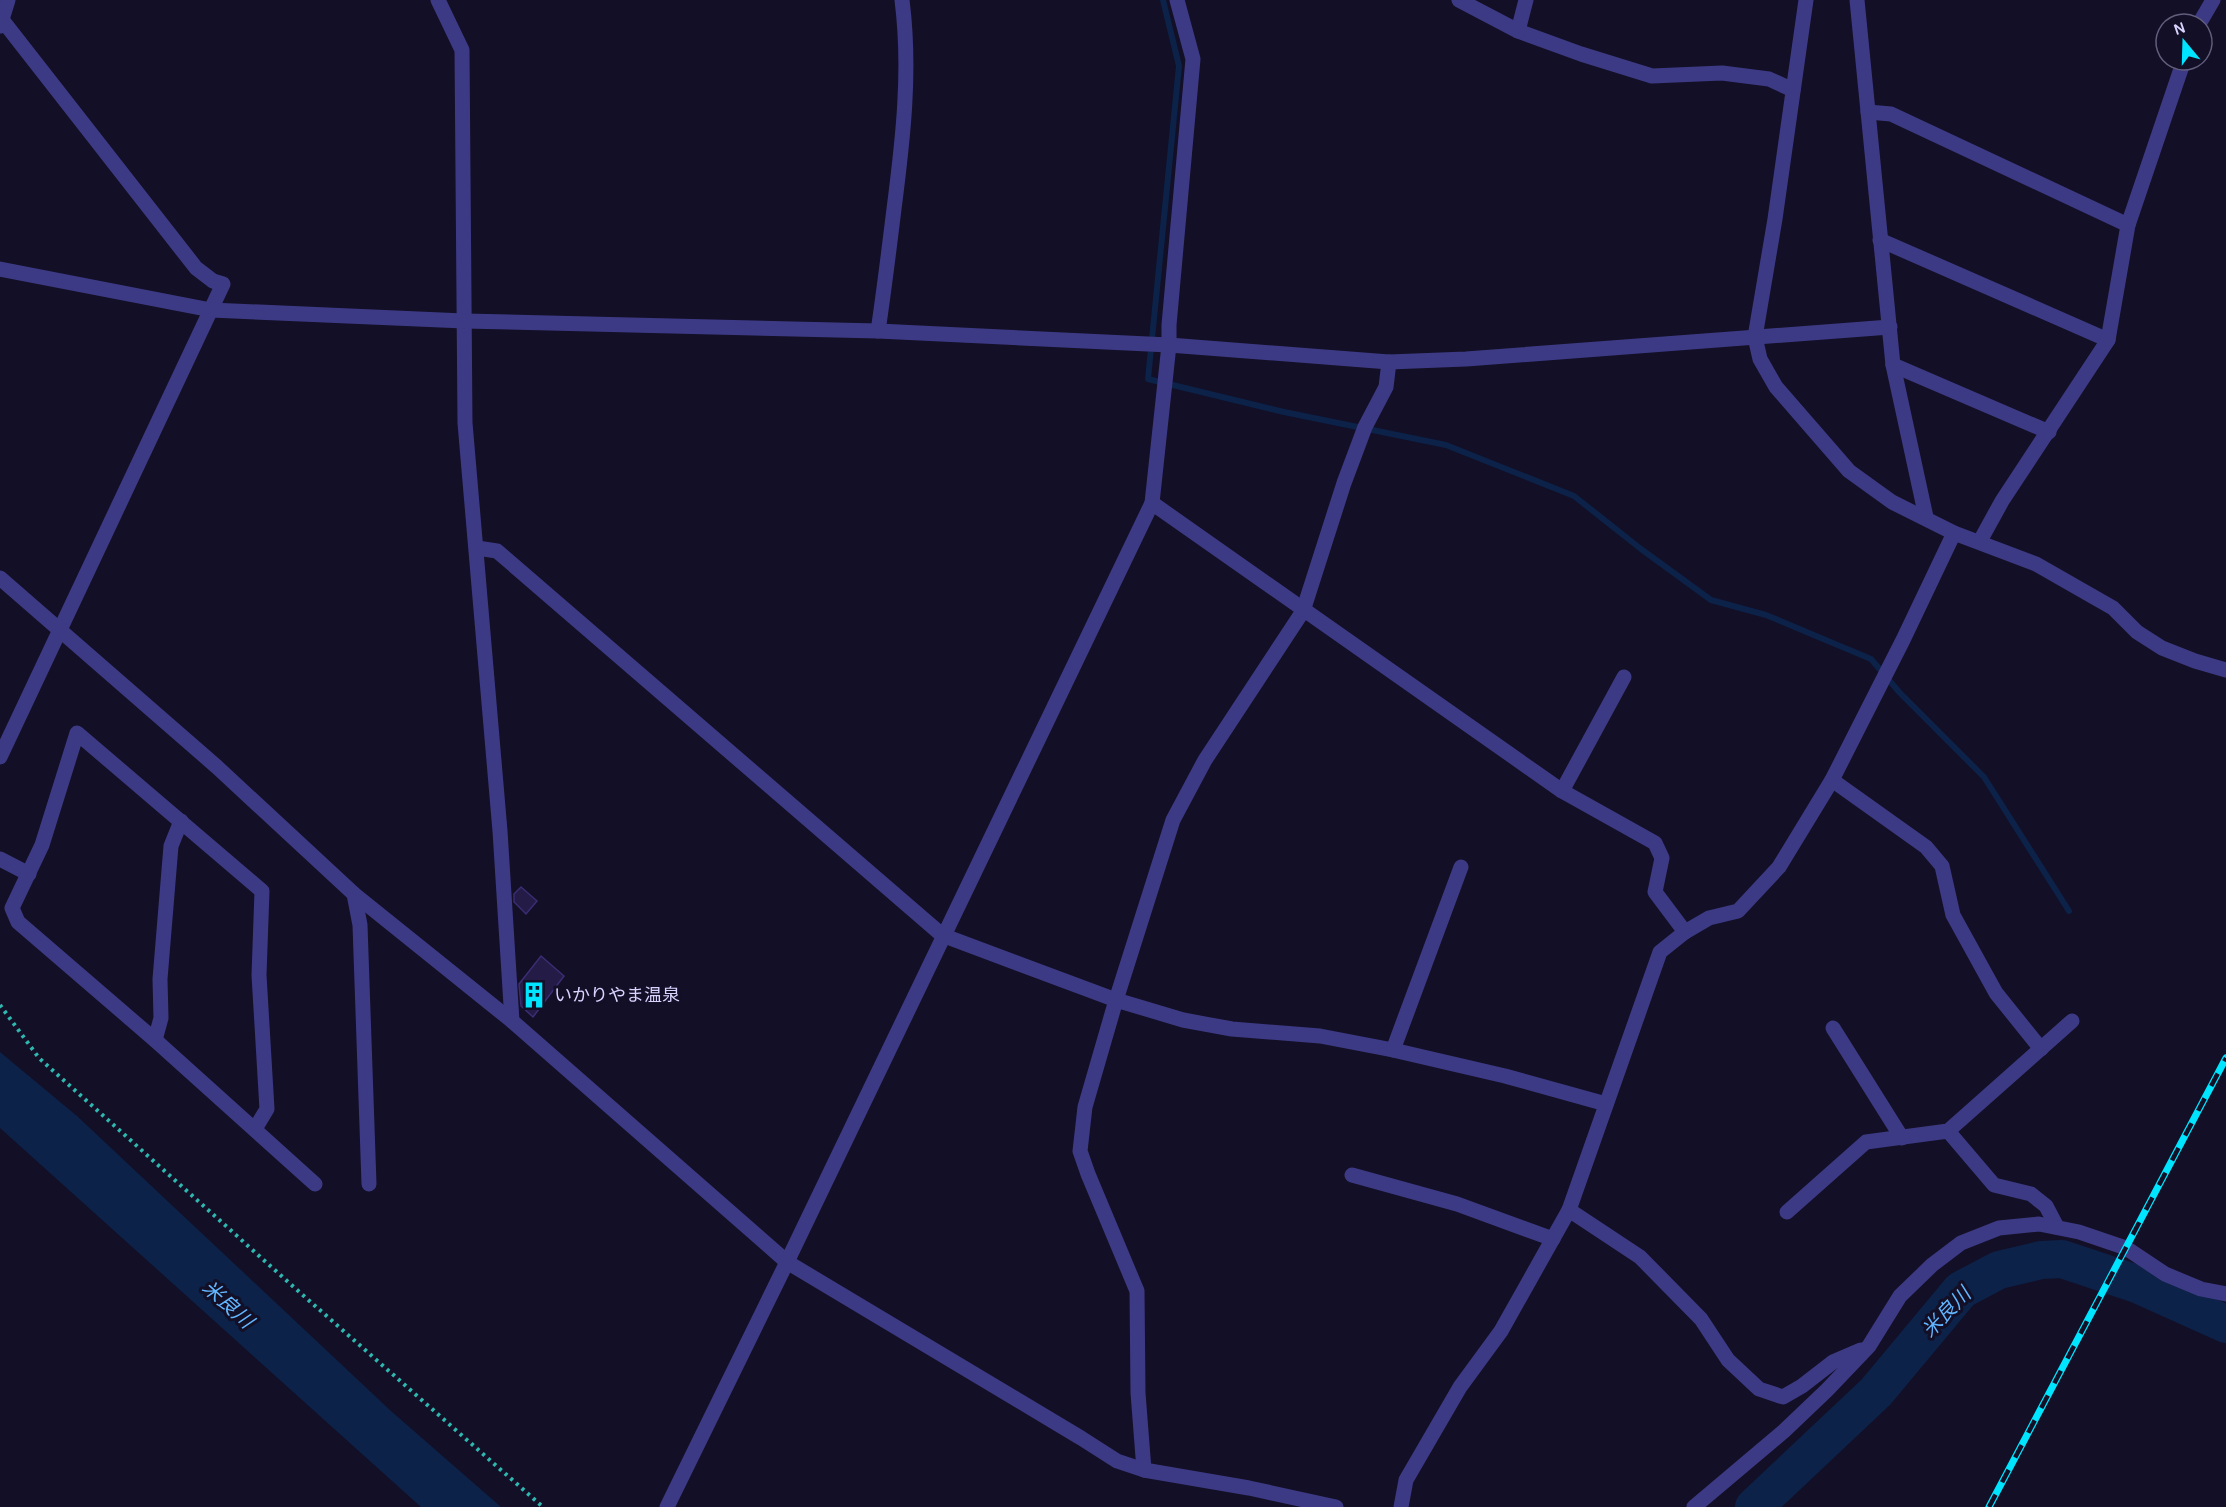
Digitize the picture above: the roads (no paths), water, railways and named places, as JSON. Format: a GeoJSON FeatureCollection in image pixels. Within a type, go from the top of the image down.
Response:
{"type":"FeatureCollection","features":[{"type":"Feature","properties":{"kind":"street"},"geometry":{"type":"LineString","coordinates":[[0,757],[223,284],[213,281],[196,268],[1,21],[8,0]]}},
{"type":"Feature","properties":{"kind":"street"},"geometry":{"type":"LineString","coordinates":[[438,0],[462,51],[465,423],[500,831],[512,1021]]}},
{"type":"Feature","properties":{"kind":"street"},"geometry":{"type":"LineString","coordinates":[[878,331],[904,129],[907,76],[906,26],[902,0]]}},
{"type":"Feature","properties":{"kind":"street"},"geometry":{"type":"LineString","coordinates":[[667,1507],[1152,503],[1169,345],[1193,59],[1177,0]]}},
{"type":"Feature","properties":{"kind":"street"},"geometry":{"type":"LineString","coordinates":[[1459,0],[1518,31],[1652,76],[1722,73],[1769,79],[1793,90]]}},
{"type":"Feature","properties":{"kind":"street"},"geometry":{"type":"LineString","coordinates":[[1518,31],[1526,0]]}},
{"type":"Feature","properties":{"kind":"street"},"geometry":{"type":"LineString","coordinates":[[1806,0],[1755,337],[1760,359],[1776,387],[1849,471],[1892,502],[1954,533],[2036,564],[2113,608],[2137,632],[2162,648],[2226,670]]}},
{"type":"Feature","properties":{"kind":"street"},"geometry":{"type":"LineString","coordinates":[[1857,0],[1893,365],[1926,517]]}},
{"type":"Feature","properties":{"kind":"street"},"geometry":{"type":"LineString","coordinates":[[1980,541],[2001,501],[2108,340],[2128,225],[2180,72]]}},
{"type":"Feature","properties":{"kind":"street"},"geometry":{"type":"LineString","coordinates":[[1868,112],[1891,114],[2128,225]]}},
{"type":"Feature","properties":{"kind":"street"},"geometry":{"type":"LineString","coordinates":[[1880,240],[2108,340]]}},
{"type":"Feature","properties":{"kind":"street"},"geometry":{"type":"LineString","coordinates":[[0,269],[211,310],[464,321],[878,331],[1169,345],[1389,362],[1477,359],[1890,327]]}},
{"type":"Feature","properties":{"kind":"street"},"geometry":{"type":"LineString","coordinates":[[1144,1470],[1138,1393],[1137,1291],[1080,1151],[1085,1107],[1173,820],[1205,760],[1303,611],[1344,483],[1365,427],[1386,387],[1389,362]]}},
{"type":"Feature","properties":{"kind":"street"},"geometry":{"type":"LineString","coordinates":[[1893,365],[2049,432]]}},
{"type":"Feature","properties":{"kind":"street"},"geometry":{"type":"LineString","coordinates":[[1152,503],[1562,791],[1655,843],[1662,858],[1655,892],[1685,932]]}},
{"type":"Feature","properties":{"kind":"street"},"geometry":{"type":"LineString","coordinates":[[1401,1507],[1406,1480],[1460,1387],[1501,1331],[1569,1210],[1660,952],[1685,932],[1709,918],[1738,911],[1779,867],[1832,780],[1954,533]]}},
{"type":"Feature","properties":{"kind":"street"},"geometry":{"type":"LineString","coordinates":[[477,548],[497,551],[942,935],[1116,1000],[1183,1020],[1232,1029],[1320,1036],[1393,1050],[1505,1076],[1606,1104]]}},
{"type":"Feature","properties":{"kind":"street"},"geometry":{"type":"LineString","coordinates":[[0,578],[217,767],[354,894],[512,1021],[787,1262],[1117,1461],[1144,1470],[1249,1488],[1336,1507]]}},
{"type":"Feature","properties":{"kind":"street"},"geometry":{"type":"LineString","coordinates":[[1562,791],[1624,677]]}},
{"type":"Feature","properties":{"kind":"street"},"geometry":{"type":"LineString","coordinates":[[255,1129],[267,1109],[259,975],[262,891],[77,734],[42,845],[12,908],[18,922],[155,1040],[315,1184]]}},
{"type":"Feature","properties":{"kind":"street"},"geometry":{"type":"LineString","coordinates":[[1832,780],[1926,847],[1941,866],[1953,915],[1995,993],[2041,1049]]}},
{"type":"Feature","properties":{"kind":"street"},"geometry":{"type":"LineString","coordinates":[[155,1040],[161,1018],[160,979],[171,846],[181,821]]}},
{"type":"Feature","properties":{"kind":"street"},"geometry":{"type":"LineString","coordinates":[[0,859],[29,874]]}},
{"type":"Feature","properties":{"kind":"street"},"geometry":{"type":"LineString","coordinates":[[1393,1050],[1461,867]]}},
{"type":"Feature","properties":{"kind":"street"},"geometry":{"type":"LineString","coordinates":[[354,894],[360,925],[369,1184]]}},
{"type":"Feature","properties":{"kind":"street"},"geometry":{"type":"LineString","coordinates":[[1787,1212],[1866,1142],[1948,1131],[2072,1021]]}},
{"type":"Feature","properties":{"kind":"street"},"geometry":{"type":"LineString","coordinates":[[1833,1028],[1902,1138]]}},
{"type":"Feature","properties":{"kind":"street"},"geometry":{"type":"LineString","coordinates":[[1948,1131],[1995,1185],[2031,1194],[2046,1206],[2057,1227]]}},
{"type":"Feature","properties":{"kind":"street"},"geometry":{"type":"LineString","coordinates":[[1352,1175],[1457,1204],[1553,1239]]}},
{"type":"Feature","properties":{"kind":"street"},"geometry":{"type":"LineString","coordinates":[[1569,1210],[1640,1257],[1701,1319],[1728,1360],[1759,1389],[1784,1397],[1833,1362],[1869,1346]]}},
{"type":"Feature","properties":{"kind":"street"},"geometry":{"type":"LineString","coordinates":[[1694,1507],[1784,1431],[1869,1346],[1900,1296],[1932,1265],[1961,1243],[1999,1228],[2040,1224],[2057,1227],[2126,1248],[2165,1274],[2201,1289],[2226,1294]]}},
{"type":"Feature","properties":{"kind":"water"},"geometry":{"type":"Polygon","coordinates":[[[0,1052],[77,1116],[391,1411],[501,1507],[421,1507],[0,1128],[0,1052]]]}},
{"type":"Feature","properties":{"kind":"waterway"},"geometry":{"type":"LineString","coordinates":[[1163,0],[1179,66],[1148,379],[1284,412],[1446,445],[1574,496],[1711,600],[1766,615],[1871,659],[1900,693],[1984,777],[2069,911]]}},
{"type":"Feature","properties":{"kind":"waterway","name":"米良川"},"geometry":{"type":"LineString","coordinates":[[1754,1507],[1876,1392],[1961,1290],[1999,1270],[2041,1260],[2062,1259],[2137,1284],[2226,1324]]}},
{"type":"Feature","properties":{"kind":"railway"},"geometry":{"type":"LineString","coordinates":[[1989,1507],[2226,1058]]}},
{"type":"Feature","properties":{"kind":"place","name":"いかりやま温泉"},"geometry":{"type":"Point","coordinates":[534,995]}}]}
